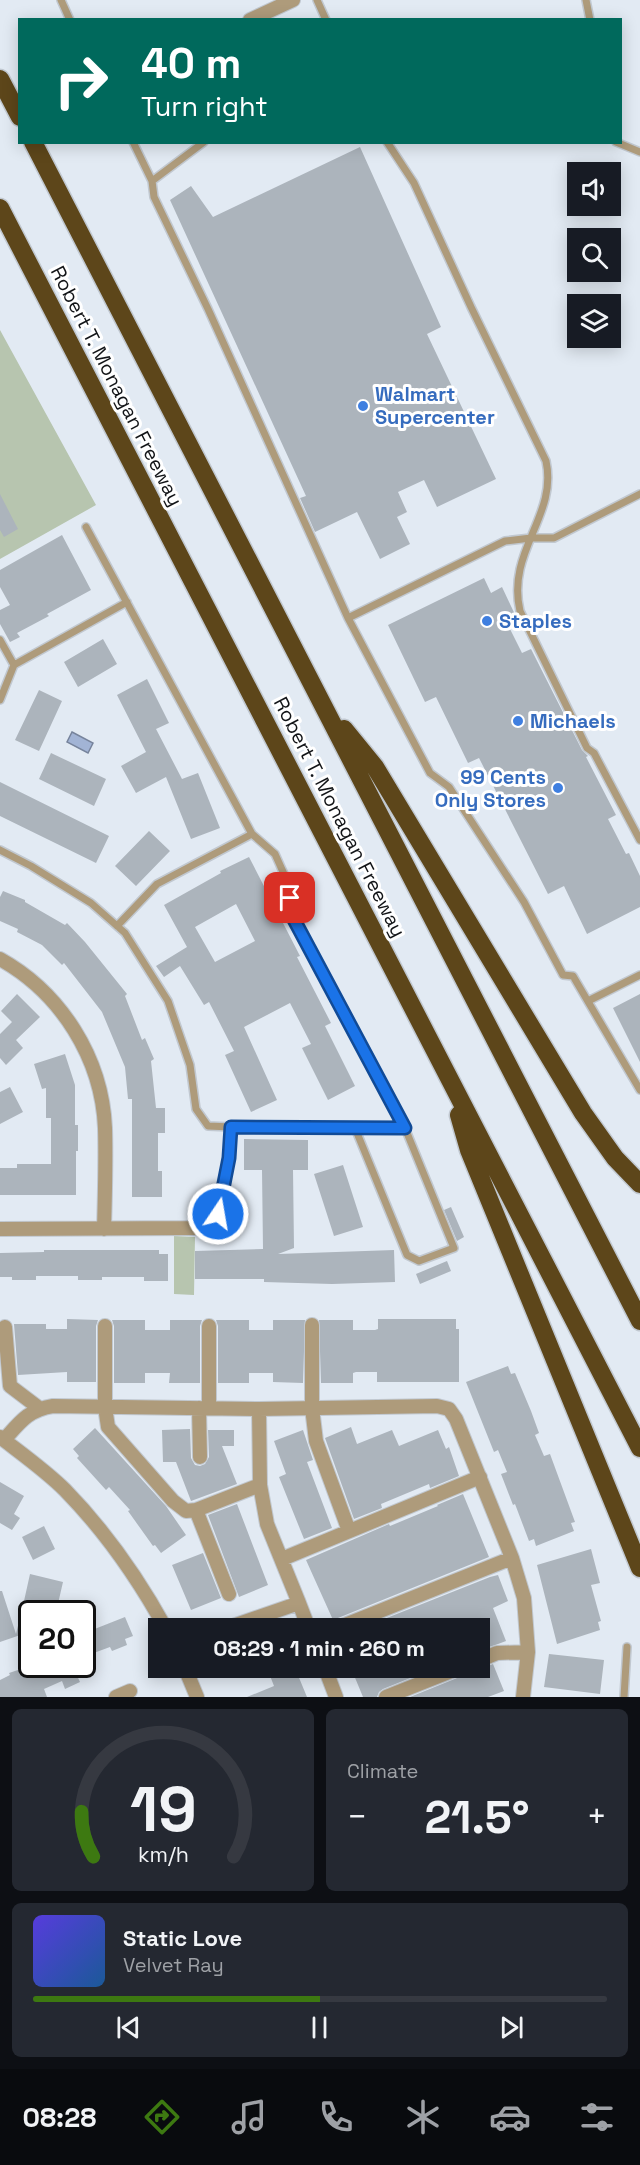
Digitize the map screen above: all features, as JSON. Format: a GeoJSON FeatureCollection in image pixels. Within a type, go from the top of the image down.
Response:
{"type":"FeatureCollection","features":[{"type":"Feature","properties":{"kind":"highway"},"geometry":{"type":"LineString","coordinates":[[0,80],[18,113]]}},
{"type":"Feature","properties":{"kind":"highway","name":"Robert T. Monagan Freeway"},"geometry":{"type":"LineString","coordinates":[[34,144],[640,1321]]}},
{"type":"Feature","properties":{"kind":"highway","name":"Robert T. Monagan Freeway"},"geometry":{"type":"LineString","coordinates":[[0,208],[640,1448]]}},
{"type":"Feature","properties":{"kind":"highway"},"geometry":{"type":"LineString","coordinates":[[319,698],[375,767],[432,865],[599,1137],[640,1184]]}},
{"type":"Feature","properties":{"kind":"highway"},"geometry":{"type":"LineString","coordinates":[[445,1070],[469,1150],[640,1568]]}},
{"type":"Feature","properties":{"kind":"highway"},"geometry":{"type":"LineString","coordinates":[[615,1272],[640,1302]]}},
{"type":"Feature","properties":{"kind":"street"},"geometry":{"type":"LineString","coordinates":[[254,18],[293,0]]}},
{"type":"Feature","properties":{"kind":"street"},"geometry":{"type":"LineString","coordinates":[[1,963],[24,974],[47,994],[70,1022],[89,1057],[100,1091],[105,1126],[104,1229]]}},
{"type":"Feature","properties":{"kind":"street"},"geometry":{"type":"LineString","coordinates":[[0,1229],[193,1228],[206,1224],[218,1214]]}},
{"type":"Feature","properties":{"kind":"street"},"geometry":{"type":"LineString","coordinates":[[312,1325],[312,1408],[315,1442],[349,1531]]}},
{"type":"Feature","properties":{"kind":"street"},"geometry":{"type":"LineString","coordinates":[[105,1326],[105,1407],[108,1427],[173,1501],[186,1511],[195,1510],[260,1485]]}},
{"type":"Feature","properties":{"kind":"street"},"geometry":{"type":"LineString","coordinates":[[200,1457],[209,1326]]}},
{"type":"Feature","properties":{"kind":"street"},"geometry":{"type":"LineString","coordinates":[[5,1327],[10,1386],[39,1408]]}},
{"type":"Feature","properties":{"kind":"street"},"geometry":{"type":"LineString","coordinates":[[160,1618],[144,1590],[113,1546],[64,1489],[2,1439],[31,1412],[53,1406],[259,1409],[437,1407],[449,1410],[456,1419],[512,1558],[524,1598],[528,1652],[523,1697]]}},
{"type":"Feature","properties":{"kind":"street"},"geometry":{"type":"LineString","coordinates":[[259,1409],[260,1485],[267,1524],[305,1618]]}},
{"type":"Feature","properties":{"kind":"street"},"geometry":{"type":"LineString","coordinates":[[282,1559],[480,1477]]}},
{"type":"Feature","properties":{"kind":"street"},"geometry":{"type":"LineString","coordinates":[[195,1510],[229,1594]]}},
{"type":"Feature","properties":{"kind":"street"},"geometry":{"type":"LineString","coordinates":[[362,1618],[512,1558]]}},
{"type":"Feature","properties":{"kind":"street"},"geometry":{"type":"LineString","coordinates":[[256,1618],[299,1603]]}},
{"type":"Feature","properties":{"kind":"street"},"geometry":{"type":"LineString","coordinates":[[490,1656],[496,1653],[528,1652]]}},
{"type":"Feature","properties":{"kind":"street"},"geometry":{"type":"LineString","coordinates":[[189,1678],[197,1697]]}},
{"type":"Feature","properties":{"kind":"street"},"geometry":{"type":"LineString","coordinates":[[329,1678],[336,1697]]}},
{"type":"Feature","properties":{"kind":"street"},"geometry":{"type":"LineString","coordinates":[[386,1697],[434,1678]]}},
{"type":"Feature","properties":{"kind":"street"},"geometry":{"type":"LineString","coordinates":[[116,1697],[130,1690]]}},
{"type":"Feature","properties":{"kind":"lane"},"geometry":{"type":"LineString","coordinates":[[61,0],[69,18]]}},
{"type":"Feature","properties":{"kind":"lane"},"geometry":{"type":"LineString","coordinates":[[317,0],[325,18]]}},
{"type":"Feature","properties":{"kind":"lane"},"geometry":{"type":"LineString","coordinates":[[586,0],[590,18]]}},
{"type":"Feature","properties":{"kind":"lane"},"geometry":{"type":"LineString","coordinates":[[134,144],[152,181],[154,197],[208,309],[348,618],[429,773],[449,787],[524,902],[563,975],[573,976],[640,1090]]}},
{"type":"Feature","properties":{"kind":"lane"},"geometry":{"type":"LineString","coordinates":[[152,181],[201,144]]}},
{"type":"Feature","properties":{"kind":"lane"},"geometry":{"type":"LineString","coordinates":[[388,144],[414,183],[546,462],[549,477],[548,491],[518,571],[517,598],[520,611],[587,748],[594,753],[640,840]]}},
{"type":"Feature","properties":{"kind":"lane"},"geometry":{"type":"LineString","coordinates":[[621,144],[640,152]]}},
{"type":"Feature","properties":{"kind":"lane"},"geometry":{"type":"LineString","coordinates":[[348,618],[505,541],[554,538],[640,494]]}},
{"type":"Feature","properties":{"kind":"lane"},"geometry":{"type":"LineString","coordinates":[[86,527],[252,834],[274,854],[288,883],[291,914],[405,1128],[454,1248],[419,1261],[406,1255],[355,1128]]}},
{"type":"Feature","properties":{"kind":"lane"},"geometry":{"type":"LineString","coordinates":[[0,700],[14,665],[126,602]]}},
{"type":"Feature","properties":{"kind":"lane"},"geometry":{"type":"LineString","coordinates":[[0,639],[14,665]]}},
{"type":"Feature","properties":{"kind":"lane"},"geometry":{"type":"LineString","coordinates":[[117,926],[157,884],[252,834]]}},
{"type":"Feature","properties":{"kind":"lane"},"geometry":{"type":"LineString","coordinates":[[0,850],[32,866],[91,903],[125,933],[168,1001],[190,1065],[196,1109],[208,1126],[405,1128]]}},
{"type":"Feature","properties":{"kind":"lane"},"geometry":{"type":"LineString","coordinates":[[588,1001],[640,975]]}},
{"type":"Feature","properties":{"kind":"lane"},"geometry":{"type":"LineString","coordinates":[[218,1214],[229,1158],[231,1127]]}},
{"type":"Feature","properties":{"kind":"lane"},"geometry":{"type":"LineString","coordinates":[[624,1697],[627,1647]]}},
{"type":"Feature","properties":{"kind":"green space"},"geometry":{"type":"Polygon","coordinates":[[[0,330],[96,505],[0,559],[0,330]]]}},
{"type":"Feature","properties":{"kind":"green space"},"geometry":{"type":"Polygon","coordinates":[[[174,1236],[195,1237],[194,1295],[174,1294],[174,1236]]]}},
{"type":"Feature","properties":{"kind":"water"},"geometry":{"type":"Polygon","coordinates":[[[72,732],[93,743],[88,753],[67,742],[72,732]]]}},
{"type":"Feature","properties":{"kind":"building","name":"Walmart Supercenter"},"geometry":{"type":"Polygon","coordinates":[[[360,147],[441,327],[427,334],[496,479],[437,507],[424,480],[398,492],[407,512],[397,517],[410,544],[380,559],[357,512],[315,532],[300,498],[306,496],[170,200],[191,186],[213,217],[360,147]]]}},
{"type":"Feature","properties":{"kind":"building"},"geometry":{"type":"Polygon","coordinates":[[[0,494],[18,529],[4,537],[0,530],[0,494]]]}},
{"type":"Feature","properties":{"kind":"building"},"geometry":{"type":"Polygon","coordinates":[[[62,535],[91,590],[17,633],[20,637],[10,642],[0,624],[0,610],[10,605],[0,587],[0,570],[62,535]]]}},
{"type":"Feature","properties":{"kind":"building"},"geometry":{"type":"Polygon","coordinates":[[[484,578],[491,593],[502,587],[519,623],[509,627],[522,653],[531,649],[582,750],[588,756],[586,757],[616,815],[608,819],[640,876],[640,907],[587,934],[564,886],[548,894],[479,758],[468,763],[436,697],[425,702],[388,625],[484,578]]]}},
{"type":"Feature","properties":{"kind":"building"},"geometry":{"type":"Polygon","coordinates":[[[103,639],[117,664],[78,687],[64,662],[103,639]]]}},
{"type":"Feature","properties":{"kind":"building"},"geometry":{"type":"Polygon","coordinates":[[[147,679],[169,723],[156,729],[182,779],[198,773],[220,828],[191,839],[166,777],[136,793],[121,766],[146,752],[117,695],[147,679]]]}},
{"type":"Feature","properties":{"kind":"building"},"geometry":{"type":"Polygon","coordinates":[[[39,690],[62,701],[39,751],[15,740],[39,690]]]}},
{"type":"Feature","properties":{"kind":"building"},"geometry":{"type":"Polygon","coordinates":[[[51,753],[106,779],[94,806],[39,779],[51,753]]]}},
{"type":"Feature","properties":{"kind":"building"},"geometry":{"type":"Polygon","coordinates":[[[0,782],[109,836],[96,863],[0,816],[0,782]]]}},
{"type":"Feature","properties":{"kind":"building"},"geometry":{"type":"Polygon","coordinates":[[[149,831],[170,851],[136,886],[115,866],[149,831]]]}},
{"type":"Feature","properties":{"kind":"building"},"geometry":{"type":"Polygon","coordinates":[[[249,857],[300,956],[297,957],[331,1023],[325,1026],[355,1086],[328,1100],[302,1048],[311,1044],[290,1003],[244,1027],[277,1100],[251,1112],[225,1055],[234,1051],[209,1002],[204,1005],[180,966],[164,977],[156,966],[187,947],[164,905],[221,873],[220,871],[249,857]],[[236,904],[195,927],[215,962],[255,941],[236,904]]]}},
{"type":"Feature","properties":{"kind":"building"},"geometry":{"type":"Polygon","coordinates":[[[3,891],[25,900],[65,925],[67,923],[127,994],[125,996],[142,1040],[145,1038],[154,1059],[151,1061],[156,1108],[165,1108],[165,1133],[158,1133],[158,1171],[162,1171],[162,1197],[132,1197],[132,1099],[128,1099],[125,1067],[102,1012],[64,963],[62,965],[42,945],[17,932],[18,929],[0,921],[0,897],[3,891]]]}},
{"type":"Feature","properties":{"kind":"building"},"geometry":{"type":"Polygon","coordinates":[[[17,994],[40,1017],[16,1040],[23,1048],[6,1065],[0,1058],[0,1034],[12,1022],[1,1011],[17,994]]]}},
{"type":"Feature","properties":{"kind":"building"},"geometry":{"type":"Polygon","coordinates":[[[640,994],[640,1062],[613,1008],[640,994]]]}},
{"type":"Feature","properties":{"kind":"building"},"geometry":{"type":"Polygon","coordinates":[[[65,1054],[75,1085],[75,1125],[78,1125],[76,1195],[0,1195],[0,1168],[17,1168],[17,1164],[51,1164],[51,1118],[46,1118],[46,1088],[42,1089],[34,1064],[65,1054]]]}},
{"type":"Feature","properties":{"kind":"building"},"geometry":{"type":"Polygon","coordinates":[[[10,1087],[23,1112],[0,1124],[0,1092],[10,1087]]]}},
{"type":"Feature","properties":{"kind":"building"},"geometry":{"type":"Polygon","coordinates":[[[244,1139],[308,1140],[308,1170],[293,1170],[294,1248],[278,1254],[394,1250],[395,1282],[332,1284],[264,1282],[264,1279],[195,1279],[195,1251],[263,1249],[262,1170],[244,1170],[244,1139]]]}},
{"type":"Feature","properties":{"kind":"building"},"geometry":{"type":"Polygon","coordinates":[[[343,1165],[363,1227],[334,1236],[314,1174],[343,1165]]]}},
{"type":"Feature","properties":{"kind":"building"},"geometry":{"type":"Polygon","coordinates":[[[451,1207],[464,1237],[457,1241],[444,1210],[451,1207]]]}},
{"type":"Feature","properties":{"kind":"building"},"geometry":{"type":"Polygon","coordinates":[[[44,1250],[159,1250],[159,1254],[168,1254],[168,1281],[144,1281],[144,1277],[102,1277],[102,1280],[78,1280],[78,1276],[36,1276],[36,1280],[12,1280],[12,1277],[0,1277],[0,1253],[44,1252],[44,1250]]]}},
{"type":"Feature","properties":{"kind":"building"},"geometry":{"type":"Polygon","coordinates":[[[447,1261],[451,1271],[420,1284],[416,1274],[447,1261]]]}},
{"type":"Feature","properties":{"kind":"building"},"geometry":{"type":"Polygon","coordinates":[[[67,1319],[98,1320],[96,1326],[96,1382],[67,1382],[67,1372],[18,1375],[14,1324],[46,1324],[46,1329],[67,1329],[67,1319]]]}},
{"type":"Feature","properties":{"kind":"building"},"geometry":{"type":"Polygon","coordinates":[[[378,1319],[456,1319],[456,1329],[459,1329],[459,1382],[377,1382],[377,1372],[356,1372],[353,1373],[353,1383],[321,1383],[319,1320],[353,1320],[353,1330],[375,1330],[378,1329],[378,1319]]]}},
{"type":"Feature","properties":{"kind":"building"},"geometry":{"type":"Polygon","coordinates":[[[112,1320],[145,1320],[145,1330],[170,1330],[170,1320],[202,1320],[200,1326],[200,1383],[169,1383],[170,1373],[145,1373],[145,1383],[114,1383],[114,1326],[112,1320]]]}},
{"type":"Feature","properties":{"kind":"building"},"geometry":{"type":"Polygon","coordinates":[[[216,1320],[249,1320],[249,1330],[273,1330],[273,1320],[305,1320],[303,1383],[273,1382],[273,1373],[249,1373],[249,1383],[218,1383],[218,1326],[216,1320]]]}},
{"type":"Feature","properties":{"kind":"building"},"geometry":{"type":"Polygon","coordinates":[[[508,1366],[511,1374],[515,1373],[531,1411],[539,1433],[535,1435],[544,1456],[550,1454],[575,1522],[571,1523],[574,1531],[536,1546],[534,1539],[529,1541],[515,1504],[513,1505],[501,1474],[507,1472],[498,1450],[494,1452],[466,1382],[508,1366]]]}},
{"type":"Feature","properties":{"kind":"building"},"geometry":{"type":"Polygon","coordinates":[[[351,1427],[357,1444],[392,1430],[399,1446],[438,1430],[446,1449],[449,1447],[459,1476],[430,1488],[429,1484],[381,1504],[382,1508],[354,1519],[325,1438],[351,1427]]]}},
{"type":"Feature","properties":{"kind":"building"},"geometry":{"type":"Polygon","coordinates":[[[95,1428],[166,1506],[186,1535],[161,1553],[155,1545],[153,1546],[128,1511],[130,1510],[109,1487],[106,1490],[77,1458],[79,1456],[73,1449],[95,1428]]]}},
{"type":"Feature","properties":{"kind":"building"},"geometry":{"type":"Polygon","coordinates":[[[190,1429],[191,1458],[195,1465],[200,1466],[205,1464],[209,1457],[208,1430],[234,1430],[234,1446],[222,1446],[237,1484],[191,1501],[176,1462],[163,1462],[162,1430],[190,1429]]]}},
{"type":"Feature","properties":{"kind":"building"},"geometry":{"type":"Polygon","coordinates":[[[303,1430],[313,1460],[307,1462],[332,1528],[304,1539],[279,1477],[286,1474],[274,1441],[303,1430]]]}},
{"type":"Feature","properties":{"kind":"building"},"geometry":{"type":"Polygon","coordinates":[[[0,1482],[24,1496],[14,1514],[20,1518],[12,1530],[0,1523],[0,1482]]]}},
{"type":"Feature","properties":{"kind":"building"},"geometry":{"type":"Polygon","coordinates":[[[463,1494],[489,1557],[338,1618],[332,1618],[306,1560],[463,1494]]]}},
{"type":"Feature","properties":{"kind":"building"},"geometry":{"type":"Polygon","coordinates":[[[237,1504],[268,1585],[239,1597],[208,1515],[237,1504]]]}},
{"type":"Feature","properties":{"kind":"building"},"geometry":{"type":"Polygon","coordinates":[[[44,1526],[55,1549],[33,1560],[22,1537],[44,1526]]]}},
{"type":"Feature","properties":{"kind":"building"},"geometry":{"type":"Polygon","coordinates":[[[591,1549],[600,1583],[591,1585],[601,1621],[598,1622],[600,1630],[557,1644],[537,1565],[591,1549]]]}},
{"type":"Feature","properties":{"kind":"building"},"geometry":{"type":"Polygon","coordinates":[[[203,1553],[221,1598],[191,1610],[172,1565],[203,1553]]]}},
{"type":"Feature","properties":{"kind":"building"},"geometry":{"type":"Polygon","coordinates":[[[30,1574],[63,1582],[59,1600],[24,1600],[30,1574]]]}},
{"type":"Feature","properties":{"kind":"building"},"geometry":{"type":"Polygon","coordinates":[[[498,1575],[508,1601],[493,1608],[506,1641],[490,1647],[490,1618],[387,1618],[498,1575]]]}},
{"type":"Feature","properties":{"kind":"building"},"geometry":{"type":"Polygon","coordinates":[[[0,1591],[2,1591],[16,1634],[18,1626],[18,1636],[0,1642],[0,1591]]]}},
{"type":"Feature","properties":{"kind":"building"},"geometry":{"type":"Polygon","coordinates":[[[125,1617],[133,1636],[125,1639],[127,1645],[112,1651],[110,1647],[96,1652],[96,1628],[125,1617]]]}},
{"type":"Feature","properties":{"kind":"building"},"geometry":{"type":"Polygon","coordinates":[[[549,1654],[604,1660],[600,1694],[544,1687],[549,1654]]]}},
{"type":"Feature","properties":{"kind":"building"},"geometry":{"type":"Polygon","coordinates":[[[493,1664],[504,1691],[488,1697],[410,1697],[457,1678],[490,1678],[490,1665],[493,1664]]]}},
{"type":"Feature","properties":{"kind":"building"},"geometry":{"type":"Polygon","coordinates":[[[18,1670],[18,1678],[78,1678],[80,1682],[65,1689],[62,1681],[44,1689],[47,1697],[0,1697],[0,1680],[10,1675],[9,1673],[18,1670]]]}},
{"type":"Feature","properties":{"kind":"building"},"geometry":{"type":"Polygon","coordinates":[[[271,1678],[299,1678],[307,1697],[247,1697],[274,1686],[271,1678]]]}},
{"type":"Feature","properties":{"kind":"building"},"geometry":{"type":"Polygon","coordinates":[[[355,1678],[410,1678],[383,1689],[377,1697],[363,1697],[355,1678]]]}},
{"type":"Feature","properties":{"kind":"place","name":"Walmart Supercenter"},"geometry":{"type":"Point","coordinates":[363,406]}},
{"type":"Feature","properties":{"kind":"place","name":"Staples"},"geometry":{"type":"Point","coordinates":[487,621]}},
{"type":"Feature","properties":{"kind":"place","name":"Michaels"},"geometry":{"type":"Point","coordinates":[518,721]}},
{"type":"Feature","properties":{"kind":"place","name":"99 Cents Only Stores"},"geometry":{"type":"Point","coordinates":[558,788]}},
{"type":"Feature","properties":{"kind":"route"},"geometry":{"type":"LineString","coordinates":[[218,1214],[229,1158],[231,1127],[405,1128],[291,914],[290,898]]}}]}
